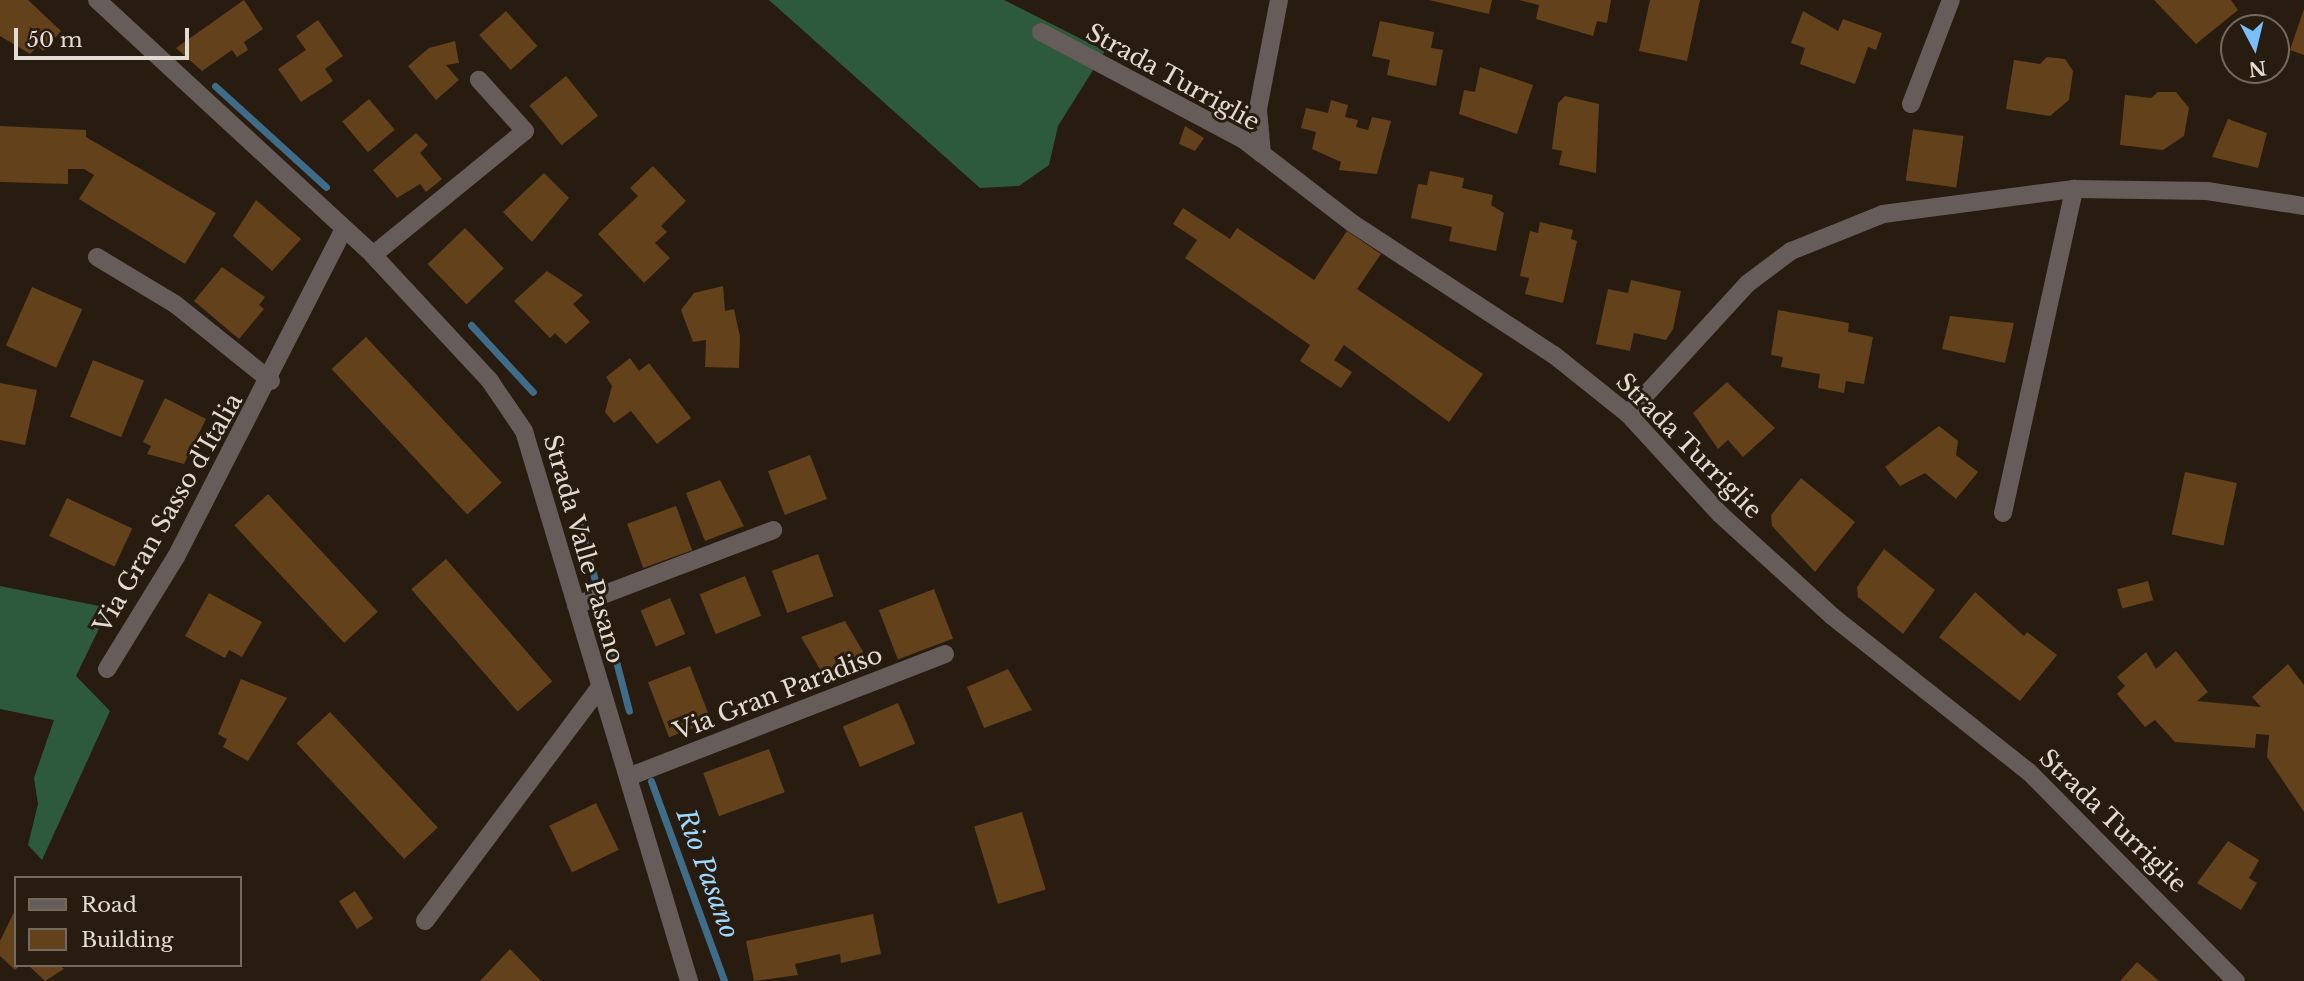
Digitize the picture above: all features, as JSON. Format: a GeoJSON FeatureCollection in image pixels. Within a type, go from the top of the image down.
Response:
{"type":"FeatureCollection","features":[{"type":"Feature","properties":{"kind":"street","name":"Strada Valle Pasano"},"geometry":{"type":"LineString","coordinates":[[97,0],[373,255],[490,382],[524,431],[590,600],[599,688],[690,981]]}},
{"type":"Feature","properties":{"kind":"street"},"geometry":{"type":"LineString","coordinates":[[1262,154],[1258,109],[1279,0]]}},
{"type":"Feature","properties":{"kind":"street"},"geometry":{"type":"LineString","coordinates":[[1912,104],[1951,0]]}},
{"type":"Feature","properties":{"kind":"street","name":"Strada Turriglie"},"geometry":{"type":"LineString","coordinates":[[1041,32],[1262,154],[1352,223],[1554,355],[1628,414],[1720,514],[1832,616],[2029,772],[2236,981]]}},
{"type":"Feature","properties":{"kind":"street"},"geometry":{"type":"LineString","coordinates":[[373,255],[525,131],[479,80]]}},
{"type":"Feature","properties":{"kind":"street"},"geometry":{"type":"LineString","coordinates":[[2003,513],[2074,189]]}},
{"type":"Feature","properties":{"kind":"street"},"geometry":{"type":"LineString","coordinates":[[1628,414],[1704,325],[1791,251],[1883,214],[2074,189],[2207,191],[2304,206]]}},
{"type":"Feature","properties":{"kind":"street","name":"Via Gran Sasso d'Italia"},"geometry":{"type":"LineString","coordinates":[[107,670],[271,381],[344,229]]}},
{"type":"Feature","properties":{"kind":"street","name":"Via Gran Sasso d'Italia"},"geometry":{"type":"LineString","coordinates":[[97,257],[175,304],[271,381]]}},
{"type":"Feature","properties":{"kind":"street"},"geometry":{"type":"LineString","coordinates":[[590,600],[773,530]]}},
{"type":"Feature","properties":{"kind":"street","name":"Via Gran Paradiso"},"geometry":{"type":"LineString","coordinates":[[628,777],[945,654]]}},
{"type":"Feature","properties":{"kind":"street"},"geometry":{"type":"LineString","coordinates":[[425,921],[599,688]]}},
{"type":"Feature","properties":{"kind":"green space"},"geometry":{"type":"Polygon","coordinates":[[[769,0],[1004,0],[1105,51],[1058,126],[1049,165],[1019,186],[980,188],[769,0]]]}},
{"type":"Feature","properties":{"kind":"green space"},"geometry":{"type":"Polygon","coordinates":[[[0,586],[109,608],[76,676],[110,711],[42,860],[28,845],[38,804],[34,778],[54,720],[0,709],[0,586]]]}},
{"type":"Feature","properties":{"kind":"building"},"geometry":{"type":"Polygon","coordinates":[[[0,0],[28,0],[61,31],[43,51],[38,46],[30,54],[0,36],[0,0]]]}},
{"type":"Feature","properties":{"kind":"building"},"geometry":{"type":"Polygon","coordinates":[[[244,0],[263,29],[244,42],[248,50],[237,57],[232,50],[202,71],[176,48],[244,0]]]}},
{"type":"Feature","properties":{"kind":"building"},"geometry":{"type":"Polygon","coordinates":[[[1429,0],[1492,0],[1489,14],[1429,0]]]}},
{"type":"Feature","properties":{"kind":"building"},"geometry":{"type":"Polygon","coordinates":[[[1519,0],[1611,0],[1607,23],[1597,21],[1593,36],[1536,19],[1539,5],[1519,0]]]}},
{"type":"Feature","properties":{"kind":"building"},"geometry":{"type":"Polygon","coordinates":[[[1650,0],[1700,0],[1687,61],[1639,51],[1650,0]]]}},
{"type":"Feature","properties":{"kind":"building"},"geometry":{"type":"Polygon","coordinates":[[[2154,0],[2231,0],[2238,10],[2233,14],[2220,14],[2220,25],[2196,44],[2154,0]]]}},
{"type":"Feature","properties":{"kind":"building"},"geometry":{"type":"Polygon","coordinates":[[[2304,9],[2304,55],[2290,50],[2304,9]]]}},
{"type":"Feature","properties":{"kind":"building"},"geometry":{"type":"Polygon","coordinates":[[[506,11],[537,46],[511,70],[479,35],[506,11]]]}},
{"type":"Feature","properties":{"kind":"building"},"geometry":{"type":"Polygon","coordinates":[[[1803,11],[1838,31],[1843,19],[1882,33],[1876,50],[1868,47],[1855,84],[1800,64],[1805,48],[1791,43],[1803,11]]]}},
{"type":"Feature","properties":{"kind":"building"},"geometry":{"type":"Polygon","coordinates":[[[318,20],[343,56],[325,69],[333,81],[301,102],[278,69],[306,50],[296,36],[318,20]]]}},
{"type":"Feature","properties":{"kind":"building"},"geometry":{"type":"Polygon","coordinates":[[[1380,21],[1434,32],[1431,48],[1443,50],[1436,86],[1387,75],[1390,60],[1372,56],[1380,21]]]}},
{"type":"Feature","properties":{"kind":"building"},"geometry":{"type":"Polygon","coordinates":[[[455,41],[459,63],[446,65],[459,80],[436,100],[408,66],[429,48],[455,41]]]}},
{"type":"Feature","properties":{"kind":"building"},"geometry":{"type":"Polygon","coordinates":[[[2047,57],[2065,59],[2073,71],[2069,100],[2050,116],[2006,109],[2014,60],[2040,64],[2047,57]]]}},
{"type":"Feature","properties":{"kind":"building"},"geometry":{"type":"Polygon","coordinates":[[[1480,67],[1533,85],[1517,134],[1459,114],[1464,90],[1475,92],[1480,67]]]}},
{"type":"Feature","properties":{"kind":"building"},"geometry":{"type":"Polygon","coordinates":[[[566,76],[598,116],[562,145],[529,106],[566,76]]]}},
{"type":"Feature","properties":{"kind":"building"},"geometry":{"type":"Polygon","coordinates":[[[2158,92],[2176,92],[2189,108],[2184,136],[2163,150],[2120,145],[2125,95],[2151,98],[2158,92]]]}},
{"type":"Feature","properties":{"kind":"building"},"geometry":{"type":"Polygon","coordinates":[[[1565,96],[1599,104],[1596,173],[1559,165],[1562,151],[1552,149],[1558,103],[1565,96]]]}},
{"type":"Feature","properties":{"kind":"building"},"geometry":{"type":"Polygon","coordinates":[[[369,99],[395,130],[368,152],[342,121],[369,99]]]}},
{"type":"Feature","properties":{"kind":"building"},"geometry":{"type":"Polygon","coordinates":[[[1331,100],[1348,105],[1345,117],[1358,120],[1356,127],[1368,130],[1372,117],[1391,121],[1377,174],[1339,170],[1341,162],[1312,149],[1316,132],[1301,128],[1306,108],[1328,113],[1331,100]]]}},
{"type":"Feature","properties":{"kind":"building"},"geometry":{"type":"Polygon","coordinates":[[[2228,119],[2267,133],[2258,168],[2212,157],[2228,119]]]}},
{"type":"Feature","properties":{"kind":"building"},"geometry":{"type":"Polygon","coordinates":[[[0,126],[86,130],[86,137],[216,213],[185,264],[79,199],[94,175],[84,169],[68,169],[68,184],[0,182],[0,126]]]}},
{"type":"Feature","properties":{"kind":"building"},"geometry":{"type":"Polygon","coordinates":[[[1185,126],[1204,138],[1195,151],[1179,144],[1185,126]]]}},
{"type":"Feature","properties":{"kind":"building"},"geometry":{"type":"Polygon","coordinates":[[[1913,129],[1964,136],[1956,188],[1906,180],[1913,129]]]}},
{"type":"Feature","properties":{"kind":"building"},"geometry":{"type":"Polygon","coordinates":[[[416,133],[428,145],[420,153],[442,179],[426,192],[420,184],[397,198],[373,170],[416,133]]]}},
{"type":"Feature","properties":{"kind":"building"},"geometry":{"type":"Polygon","coordinates":[[[653,166],[686,201],[661,226],[667,232],[655,243],[670,258],[644,283],[598,234],[638,196],[630,188],[653,166]]]}},
{"type":"Feature","properties":{"kind":"building"},"geometry":{"type":"Polygon","coordinates":[[[1430,171],[1464,178],[1462,188],[1493,195],[1491,205],[1504,213],[1496,251],[1449,241],[1452,227],[1411,218],[1418,184],[1427,185],[1430,171]]]}},
{"type":"Feature","properties":{"kind":"building"},"geometry":{"type":"Polygon","coordinates":[[[544,173],[569,198],[532,242],[503,212],[544,173]]]}},
{"type":"Feature","properties":{"kind":"building"},"geometry":{"type":"Polygon","coordinates":[[[256,200],[301,239],[272,271],[233,236],[256,200]]]}},
{"type":"Feature","properties":{"kind":"building"},"geometry":{"type":"Polygon","coordinates":[[[1183,208],[1230,239],[1237,228],[1314,280],[1347,231],[1381,254],[1357,289],[1483,374],[1449,422],[1344,345],[1334,360],[1352,372],[1341,388],[1300,361],[1310,345],[1185,258],[1197,240],[1173,224],[1183,208]]]}},
{"type":"Feature","properties":{"kind":"building"},"geometry":{"type":"Polygon","coordinates":[[[1540,222],[1573,230],[1571,239],[1577,241],[1563,303],[1525,294],[1529,278],[1520,276],[1530,231],[1538,233],[1540,222]]]}},
{"type":"Feature","properties":{"kind":"building"},"geometry":{"type":"Polygon","coordinates":[[[465,228],[504,268],[466,304],[428,264],[465,228]]]}},
{"type":"Feature","properties":{"kind":"building"},"geometry":{"type":"Polygon","coordinates":[[[222,267],[265,297],[259,305],[264,309],[239,339],[194,301],[222,267]]]}},
{"type":"Feature","properties":{"kind":"building"},"geometry":{"type":"Polygon","coordinates":[[[547,271],[583,295],[573,304],[590,322],[566,344],[555,333],[550,338],[514,301],[547,271]]]}},
{"type":"Feature","properties":{"kind":"building"},"geometry":{"type":"Polygon","coordinates":[[[1631,280],[1681,291],[1673,329],[1666,340],[1634,333],[1630,351],[1596,344],[1608,289],[1628,293],[1631,280]]]}},
{"type":"Feature","properties":{"kind":"building"},"geometry":{"type":"Polygon","coordinates":[[[723,286],[725,311],[734,309],[740,337],[739,368],[705,367],[706,340],[693,342],[681,310],[694,293],[723,286]]]}},
{"type":"Feature","properties":{"kind":"building"},"geometry":{"type":"Polygon","coordinates":[[[32,287],[82,309],[56,368],[6,345],[32,287]]]}},
{"type":"Feature","properties":{"kind":"building"},"geometry":{"type":"Polygon","coordinates":[[[1778,310],[1849,323],[1848,332],[1873,337],[1864,384],[1846,381],[1844,393],[1818,388],[1820,374],[1781,367],[1783,357],[1771,355],[1778,310]]]}},
{"type":"Feature","properties":{"kind":"building"},"geometry":{"type":"Polygon","coordinates":[[[1950,316],[2014,323],[2005,363],[1942,349],[1950,316]]]}},
{"type":"Feature","properties":{"kind":"building"},"geometry":{"type":"Polygon","coordinates":[[[366,337],[502,483],[467,515],[332,369],[366,337]]]}},
{"type":"Feature","properties":{"kind":"building"},"geometry":{"type":"Polygon","coordinates":[[[630,358],[639,371],[649,363],[691,418],[657,444],[631,411],[614,423],[605,412],[612,386],[606,377],[630,358]]]}},
{"type":"Feature","properties":{"kind":"building"},"geometry":{"type":"Polygon","coordinates":[[[93,360],[144,381],[121,437],[70,417],[93,360]]]}},
{"type":"Feature","properties":{"kind":"building"},"geometry":{"type":"Polygon","coordinates":[[[1727,382],[1775,428],[1743,457],[1728,440],[1718,449],[1693,413],[1727,382]]]}},
{"type":"Feature","properties":{"kind":"building"},"geometry":{"type":"Polygon","coordinates":[[[0,383],[37,390],[25,445],[0,440],[0,383]]]}},
{"type":"Feature","properties":{"kind":"building"},"geometry":{"type":"Polygon","coordinates":[[[165,398],[206,419],[184,464],[147,454],[151,446],[143,442],[165,398]]]}},
{"type":"Feature","properties":{"kind":"building"},"geometry":{"type":"Polygon","coordinates":[[[1939,426],[1958,441],[1956,455],[1978,472],[1956,499],[1925,473],[1900,486],[1885,467],[1939,426]]]}},
{"type":"Feature","properties":{"kind":"building"},"geometry":{"type":"Polygon","coordinates":[[[810,455],[827,499],[785,515],[768,471],[810,455]]]}},
{"type":"Feature","properties":{"kind":"building"},"geometry":{"type":"Polygon","coordinates":[[[2185,472],[2237,483],[2224,546],[2172,535],[2185,472]]]}},
{"type":"Feature","properties":{"kind":"building"},"geometry":{"type":"Polygon","coordinates":[[[1801,478],[1855,522],[1815,572],[1772,526],[1771,515],[1801,478]]]}},
{"type":"Feature","properties":{"kind":"building"},"geometry":{"type":"Polygon","coordinates":[[[720,480],[744,526],[705,541],[686,493],[720,480]]]}},
{"type":"Feature","properties":{"kind":"building"},"geometry":{"type":"Polygon","coordinates":[[[268,494],[378,612],[344,643],[234,525],[268,494]]]}},
{"type":"Feature","properties":{"kind":"building"},"geometry":{"type":"Polygon","coordinates":[[[67,498],[132,528],[115,566],[49,536],[67,498]]]}},
{"type":"Feature","properties":{"kind":"building"},"geometry":{"type":"Polygon","coordinates":[[[676,506],[692,550],[643,568],[627,524],[676,506]]]}},
{"type":"Feature","properties":{"kind":"building"},"geometry":{"type":"Polygon","coordinates":[[[1884,549],[1935,590],[1903,634],[1858,597],[1857,587],[1884,549]]]}},
{"type":"Feature","properties":{"kind":"building"},"geometry":{"type":"Polygon","coordinates":[[[818,554],[833,596],[787,613],[772,571],[818,554]]]}},
{"type":"Feature","properties":{"kind":"building"},"geometry":{"type":"Polygon","coordinates":[[[446,559],[552,681],[518,711],[411,589],[446,559]]]}},
{"type":"Feature","properties":{"kind":"building"},"geometry":{"type":"Polygon","coordinates":[[[745,576],[761,616],[716,634],[700,594],[745,576]]]}},
{"type":"Feature","properties":{"kind":"building"},"geometry":{"type":"Polygon","coordinates":[[[2148,581],[2153,600],[2122,609],[2117,589],[2148,581]]]}},
{"type":"Feature","properties":{"kind":"building"},"geometry":{"type":"Polygon","coordinates":[[[934,589],[953,638],[898,660],[879,610],[934,589]]]}},
{"type":"Feature","properties":{"kind":"building"},"geometry":{"type":"Polygon","coordinates":[[[1975,592],[2024,636],[2027,632],[2057,655],[2020,701],[1939,637],[1975,592]]]}},
{"type":"Feature","properties":{"kind":"building"},"geometry":{"type":"Polygon","coordinates":[[[209,593],[262,622],[242,657],[229,650],[225,658],[185,636],[209,593]]]}},
{"type":"Feature","properties":{"kind":"building"},"geometry":{"type":"Polygon","coordinates":[[[670,598],[685,634],[656,646],[641,611],[670,598]]]}},
{"type":"Feature","properties":{"kind":"building"},"geometry":{"type":"Polygon","coordinates":[[[845,621],[868,660],[824,676],[801,637],[845,621]]]}},
{"type":"Feature","properties":{"kind":"building"},"geometry":{"type":"Polygon","coordinates":[[[2176,651],[2208,692],[2197,701],[2261,707],[2252,697],[2288,664],[2304,685],[2304,812],[2267,757],[2269,735],[2256,734],[2255,748],[2175,742],[2155,720],[2145,727],[2117,694],[2125,686],[2117,677],[2146,652],[2156,669],[2176,651]]]}},
{"type":"Feature","properties":{"kind":"building"},"geometry":{"type":"Polygon","coordinates":[[[690,666],[711,721],[669,737],[648,682],[690,666]]]}},
{"type":"Feature","properties":{"kind":"building"},"geometry":{"type":"Polygon","coordinates":[[[1008,669],[1032,710],[984,728],[967,687],[1008,669]]]}},
{"type":"Feature","properties":{"kind":"building"},"geometry":{"type":"Polygon","coordinates":[[[241,679],[287,698],[248,761],[223,747],[227,739],[218,734],[241,679]]]}},
{"type":"Feature","properties":{"kind":"building"},"geometry":{"type":"Polygon","coordinates":[[[898,703],[915,744],[860,767],[843,726],[898,703]]]}},
{"type":"Feature","properties":{"kind":"building"},"geometry":{"type":"Polygon","coordinates":[[[330,712],[438,828],[404,859],[296,743],[330,712]]]}},
{"type":"Feature","properties":{"kind":"building"},"geometry":{"type":"Polygon","coordinates":[[[769,749],[785,792],[719,816],[703,773],[769,749]]]}},
{"type":"Feature","properties":{"kind":"building"},"geometry":{"type":"Polygon","coordinates":[[[596,803],[619,850],[572,873],[549,826],[596,803]]]}},
{"type":"Feature","properties":{"kind":"building"},"geometry":{"type":"Polygon","coordinates":[[[1022,812],[1046,889],[998,904],[974,827],[1022,812]]]}},
{"type":"Feature","properties":{"kind":"building"},"geometry":{"type":"Polygon","coordinates":[[[2228,841],[2259,860],[2249,878],[2257,883],[2241,910],[2197,883],[2228,841]]]}},
{"type":"Feature","properties":{"kind":"building"},"geometry":{"type":"Polygon","coordinates":[[[355,891],[373,919],[357,929],[339,901],[355,891]]]}},
{"type":"Feature","properties":{"kind":"building"},"geometry":{"type":"Polygon","coordinates":[[[14,912],[14,967],[18,967],[15,970],[0,956],[0,941],[14,912]]]}},
{"type":"Feature","properties":{"kind":"building"},"geometry":{"type":"Polygon","coordinates":[[[873,914],[881,954],[841,963],[840,954],[795,964],[798,975],[754,981],[746,941],[873,914]]]}},
{"type":"Feature","properties":{"kind":"building"},"geometry":{"type":"Polygon","coordinates":[[[510,949],[541,981],[480,981],[510,949]]]}},
{"type":"Feature","properties":{"kind":"building"},"geometry":{"type":"Polygon","coordinates":[[[2137,962],[2159,981],[2120,981],[2137,962]]]}},
{"type":"Feature","properties":{"kind":"building"},"geometry":{"type":"Polygon","coordinates":[[[30,967],[64,969],[45,981],[30,967]]]}},
{"type":"Feature","properties":{"kind":"waterway","name":"Rio Pasano"},"geometry":{"type":"LineString","coordinates":[[215,86],[326,187]]}},
{"type":"Feature","properties":{"kind":"waterway","name":"Rio Pasano"},"geometry":{"type":"LineString","coordinates":[[471,325],[533,392]]}},
{"type":"Feature","properties":{"kind":"waterway","name":"Rio Pasano"},"geometry":{"type":"LineString","coordinates":[[580,523],[629,711]]}},
{"type":"Feature","properties":{"kind":"waterway","name":"Rio Pasano"},"geometry":{"type":"LineString","coordinates":[[651,781],[724,981]]}}]}
